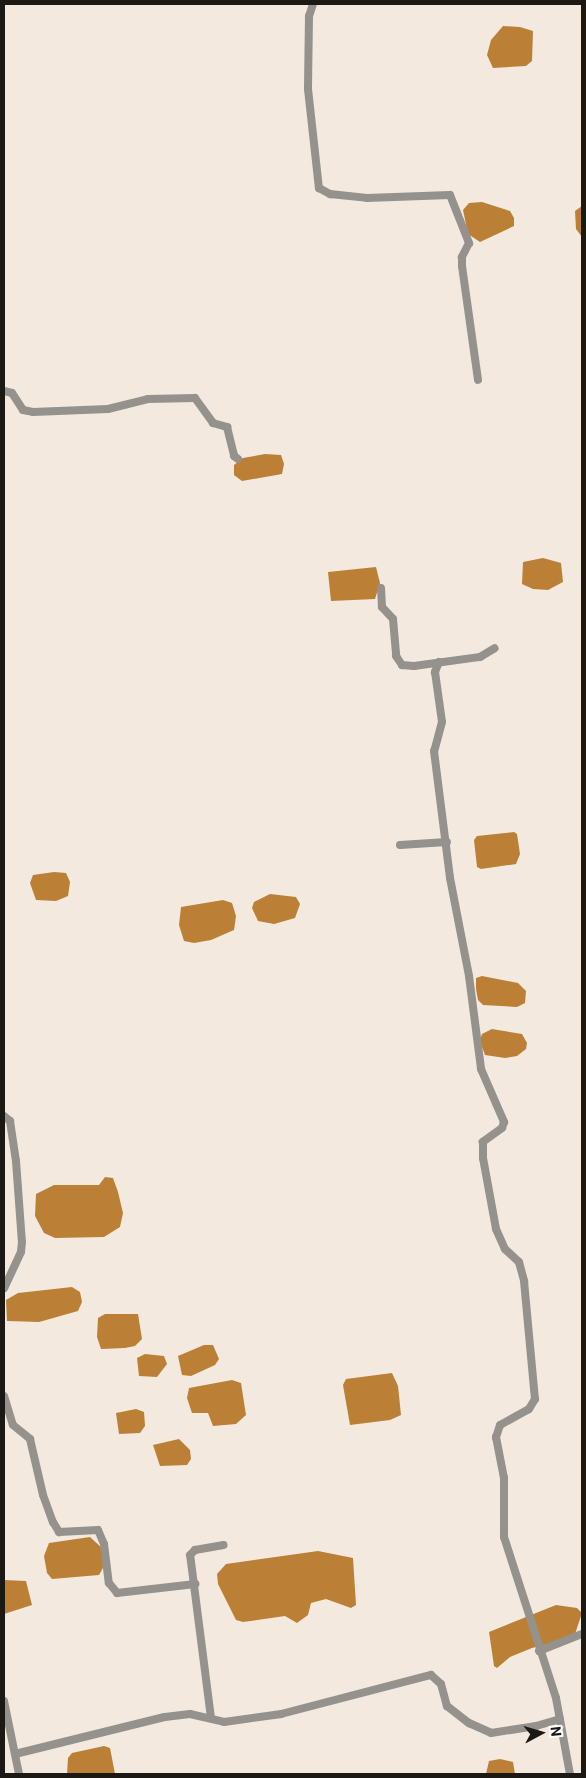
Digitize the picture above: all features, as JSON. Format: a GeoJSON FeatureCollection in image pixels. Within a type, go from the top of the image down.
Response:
{"type":"FeatureCollection","features":[{"type":"Feature","properties":{"kind":"street"},"geometry":{"type":"LineString","coordinates":[[313,4],[309,16],[308,90],[319,188],[330,194],[367,198],[450,195],[469,243],[462,256],[462,266],[478,380]]}},
{"type":"Feature","properties":{"kind":"street"},"geometry":{"type":"LineString","coordinates":[[4,391],[12,394],[23,410],[33,412],[108,409],[148,400],[195,398],[212,423],[227,427],[234,456],[238,459]]}},
{"type":"Feature","properties":{"kind":"street"},"geometry":{"type":"LineString","coordinates":[[381,588],[382,607],[393,619],[399,661],[414,666],[480,657],[495,648]]}},
{"type":"Feature","properties":{"kind":"street"},"geometry":{"type":"LineString","coordinates":[[439,662],[435,672],[442,722],[434,751],[456,914],[469,976],[481,1069],[504,1122],[502,1128],[482,1146],[496,1230],[521,1269],[528,1310],[535,1399],[529,1409],[500,1425],[496,1444],[504,1478],[504,1537],[526,1614],[560,1719],[570,1774]]}},
{"type":"Feature","properties":{"kind":"street"},"geometry":{"type":"LineString","coordinates":[[400,846],[447,842]]}},
{"type":"Feature","properties":{"kind":"street"},"geometry":{"type":"LineString","coordinates":[[4,1116],[10,1121],[16,1161],[22,1242],[21,1252],[4,1288]]}},
{"type":"Feature","properties":{"kind":"street"},"geometry":{"type":"LineString","coordinates":[[4,1396],[14,1425],[30,1439],[53,1522],[59,1532],[98,1530],[104,1544],[109,1583],[117,1594],[195,1584]]}},
{"type":"Feature","properties":{"kind":"street"},"geometry":{"type":"LineString","coordinates":[[212,1718],[190,1555],[196,1550],[224,1545]]}},
{"type":"Feature","properties":{"kind":"street"},"geometry":{"type":"LineString","coordinates":[[539,1651],[582,1634]]}},
{"type":"Feature","properties":{"kind":"street"},"geometry":{"type":"LineString","coordinates":[[15,1754],[165,1717],[190,1714],[224,1722],[239,1722],[281,1714],[432,1675],[441,1684],[447,1706],[469,1723],[491,1733],[536,1726],[560,1719]]}},
{"type":"Feature","properties":{"kind":"street"},"geometry":{"type":"LineString","coordinates":[[4,1701],[6,1724],[19,1774]]}},
{"type":"Feature","properties":{"kind":"shaded area"},"geometry":{"type":"Polygon","coordinates":[[[503,26],[520,27],[533,31],[532,61],[526,66],[493,68],[487,55],[491,40],[503,26]]]}},
{"type":"Feature","properties":{"kind":"shaded area"},"geometry":{"type":"Polygon","coordinates":[[[482,202],[510,211],[514,218],[514,226],[480,242],[468,234],[463,210],[469,203],[482,202]]]}},
{"type":"Feature","properties":{"kind":"shaded area"},"geometry":{"type":"Polygon","coordinates":[[[582,206],[582,237],[576,229],[575,211],[582,206]]]}},
{"type":"Feature","properties":{"kind":"shaded area"},"geometry":{"type":"Polygon","coordinates":[[[265,454],[281,455],[284,464],[282,474],[242,481],[234,475],[234,465],[243,458],[265,454]]]}},
{"type":"Feature","properties":{"kind":"shaded area"},"geometry":{"type":"Polygon","coordinates":[[[543,558],[561,563],[563,582],[548,590],[533,589],[522,584],[523,562],[543,558]]]}},
{"type":"Feature","properties":{"kind":"shaded area"},"geometry":{"type":"Polygon","coordinates":[[[376,567],[380,583],[375,599],[331,601],[328,572],[376,567]]]}},
{"type":"Feature","properties":{"kind":"shaded area"},"geometry":{"type":"Polygon","coordinates":[[[514,832],[517,834],[520,854],[516,864],[481,869],[477,867],[474,840],[477,836],[514,832]]]}},
{"type":"Feature","properties":{"kind":"shaded area"},"geometry":{"type":"Polygon","coordinates":[[[54,872],[66,873],[70,882],[68,896],[56,901],[36,900],[30,883],[33,875],[54,872]]]}},
{"type":"Feature","properties":{"kind":"shaded area"},"geometry":{"type":"Polygon","coordinates":[[[270,894],[296,897],[300,904],[295,918],[274,924],[258,921],[252,908],[254,902],[270,894]]]}},
{"type":"Feature","properties":{"kind":"shaded area"},"geometry":{"type":"Polygon","coordinates":[[[223,900],[232,903],[236,916],[234,930],[211,940],[194,943],[184,941],[179,925],[181,907],[223,900]]]}},
{"type":"Feature","properties":{"kind":"shaded area"},"geometry":{"type":"Polygon","coordinates":[[[482,976],[518,983],[526,991],[525,1003],[517,1007],[483,1005],[478,1000],[476,989],[476,978],[482,976]]]}},
{"type":"Feature","properties":{"kind":"shaded area"},"geometry":{"type":"Polygon","coordinates":[[[492,1029],[522,1034],[527,1043],[526,1049],[517,1056],[505,1058],[485,1055],[480,1041],[482,1034],[492,1029]]]}},
{"type":"Feature","properties":{"kind":"shaded area"},"geometry":{"type":"Polygon","coordinates":[[[105,1177],[113,1178],[118,1192],[123,1213],[120,1227],[104,1237],[55,1238],[44,1233],[35,1216],[36,1194],[54,1185],[99,1185],[105,1177]]]}},
{"type":"Feature","properties":{"kind":"shaded area"},"geometry":{"type":"Polygon","coordinates":[[[72,1287],[80,1292],[82,1302],[78,1311],[39,1322],[7,1321],[6,1300],[18,1293],[72,1287]]]}},
{"type":"Feature","properties":{"kind":"shaded area"},"geometry":{"type":"Polygon","coordinates":[[[105,1314],[138,1314],[142,1339],[135,1346],[101,1349],[97,1337],[98,1318],[105,1314]]]}},
{"type":"Feature","properties":{"kind":"shaded area"},"geometry":{"type":"Polygon","coordinates":[[[204,1345],[213,1345],[219,1359],[215,1365],[191,1376],[182,1375],[178,1356],[204,1345]]]}},
{"type":"Feature","properties":{"kind":"shaded area"},"geometry":{"type":"Polygon","coordinates":[[[145,1354],[164,1356],[167,1364],[157,1377],[139,1376],[137,1358],[145,1354]]]}},
{"type":"Feature","properties":{"kind":"shaded area"},"geometry":{"type":"Polygon","coordinates":[[[392,1373],[398,1386],[401,1415],[390,1420],[350,1425],[343,1385],[346,1379],[392,1373]]]}},
{"type":"Feature","properties":{"kind":"shaded area"},"geometry":{"type":"Polygon","coordinates":[[[232,1380],[241,1383],[246,1415],[236,1424],[213,1426],[208,1413],[192,1413],[187,1398],[189,1388],[232,1380]]]}},
{"type":"Feature","properties":{"kind":"shaded area"},"geometry":{"type":"Polygon","coordinates":[[[136,1409],[144,1412],[145,1426],[140,1433],[119,1434],[116,1413],[136,1409]]]}},
{"type":"Feature","properties":{"kind":"shaded area"},"geometry":{"type":"Polygon","coordinates":[[[179,1439],[190,1450],[191,1459],[187,1465],[160,1466],[153,1445],[179,1439]]]}},
{"type":"Feature","properties":{"kind":"shaded area"},"geometry":{"type":"Polygon","coordinates":[[[90,1537],[102,1548],[104,1566],[99,1575],[52,1579],[47,1573],[44,1556],[49,1543],[90,1537]]]}},
{"type":"Feature","properties":{"kind":"shaded area"},"geometry":{"type":"Polygon","coordinates":[[[318,1551],[353,1558],[356,1605],[351,1608],[326,1599],[311,1603],[308,1615],[297,1623],[285,1616],[243,1622],[236,1620],[218,1584],[217,1574],[226,1564],[318,1551]]]}},
{"type":"Feature","properties":{"kind":"shaded area"},"geometry":{"type":"Polygon","coordinates":[[[4,1580],[26,1581],[32,1605],[4,1614],[4,1580]]]}},
{"type":"Feature","properties":{"kind":"shaded area"},"geometry":{"type":"Polygon","coordinates":[[[556,1605],[577,1608],[582,1613],[574,1637],[532,1648],[510,1657],[497,1668],[494,1666],[489,1632],[556,1605]]]}},
{"type":"Feature","properties":{"kind":"shaded area"},"geometry":{"type":"Polygon","coordinates":[[[104,1746],[110,1748],[115,1774],[67,1774],[68,1758],[72,1753],[104,1746]]]}},
{"type":"Feature","properties":{"kind":"shaded area"},"geometry":{"type":"Polygon","coordinates":[[[500,1759],[513,1762],[515,1774],[486,1774],[489,1761],[500,1759]]]}}]}
